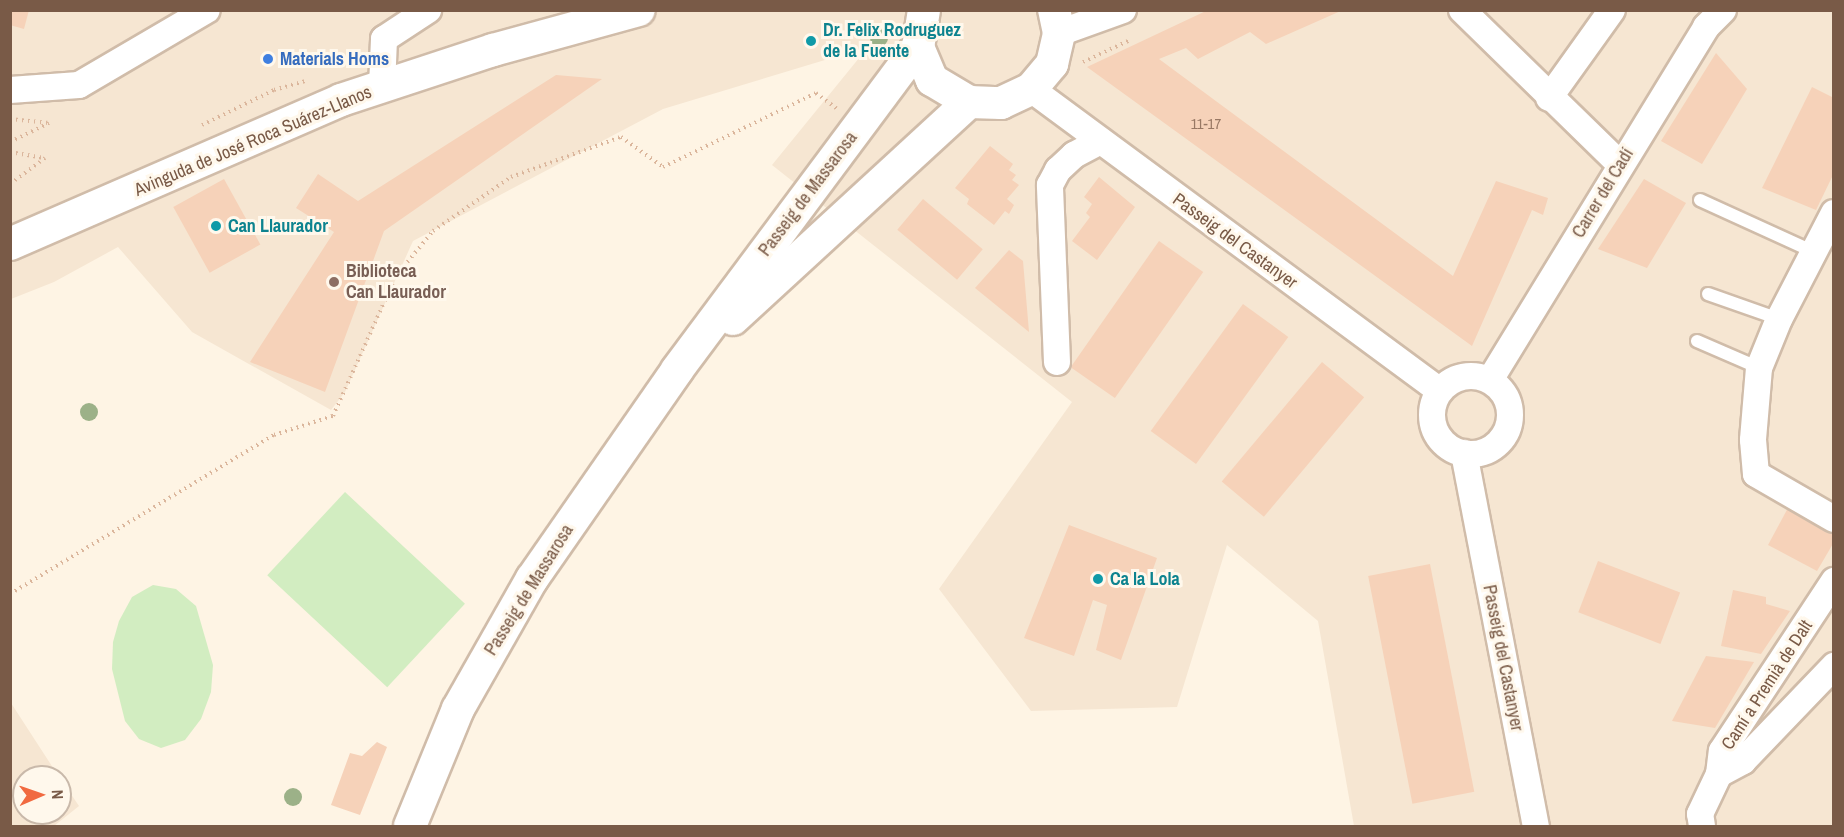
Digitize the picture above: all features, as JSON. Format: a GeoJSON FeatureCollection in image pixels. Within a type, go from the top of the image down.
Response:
{"type":"FeatureCollection","features":[{"type":"Feature","properties":{"kind":"street"},"geometry":{"type":"LineString","coordinates":[[10,90],[79,85],[207,10]]}},
{"type":"Feature","properties":{"kind":"street"},"geometry":{"type":"LineString","coordinates":[[382,87],[384,39],[428,10]]}},
{"type":"Feature","properties":{"kind":"street","name":"Avinguda de José Roca Suárez-Llanos"},"geometry":{"type":"LineString","coordinates":[[10,244],[341,100],[493,50],[639,10]]}},
{"type":"Feature","properties":{"kind":"street"},"geometry":{"type":"LineString","coordinates":[[924,10],[918,47],[932,81],[969,102],[1002,103],[1031,89],[1052,64],[1057,22],[1123,10]]}},
{"type":"Feature","properties":{"kind":"street"},"geometry":{"type":"LineString","coordinates":[[1462,10],[1549,98],[1620,164]]}},
{"type":"Feature","properties":{"kind":"street"},"geometry":{"type":"LineString","coordinates":[[1549,98],[1612,10]]}},
{"type":"Feature","properties":{"kind":"street","name":"Carrer del Cadí"},"geometry":{"type":"LineString","coordinates":[[1490,380],[1620,164],[1706,27],[1723,10]]}},
{"type":"Feature","properties":{"kind":"street","name":"Passeig de Massarosa"},"geometry":{"type":"LineString","coordinates":[[410,826],[458,709],[532,579],[677,370],[918,47]]}},
{"type":"Feature","properties":{"kind":"street","name":"Passeig del Castanyer"},"geometry":{"type":"LineString","coordinates":[[1031,89],[1440,392]]}},
{"type":"Feature","properties":{"kind":"street","name":"Passeig de Massarosa"},"geometry":{"type":"LineString","coordinates":[[677,370],[969,102]]}},
{"type":"Feature","properties":{"kind":"street"},"geometry":{"type":"LineString","coordinates":[[1057,362],[1050,185],[1058,170],[1074,155],[1100,141]]}},
{"type":"Feature","properties":{"kind":"street"},"geometry":{"type":"LineString","coordinates":[[1833,213],[1779,319],[1759,368],[1753,440],[1756,474],[1833,519]]}},
{"type":"Feature","properties":{"kind":"street"},"geometry":{"type":"LineString","coordinates":[[1463,376],[1490,380],[1508,401],[1508,428],[1491,449],[1464,453],[1444,442],[1435,429],[1432,414],[1440,392],[1463,376]]}},
{"type":"Feature","properties":{"kind":"street","name":"Passeig del Castanyer"},"geometry":{"type":"LineString","coordinates":[[1464,453],[1536,826]]}},
{"type":"Feature","properties":{"kind":"street","name":"Camí a Premià de Dalt"},"geometry":{"type":"LineString","coordinates":[[1702,826],[1700,814],[1719,774],[1722,752],[1833,581]]}},
{"type":"Feature","properties":{"kind":"street"},"geometry":{"type":"LineString","coordinates":[[1719,774],[1743,761],[1833,666]]}},
{"type":"Feature","properties":{"kind":"lane"},"geometry":{"type":"LineString","coordinates":[[1700,200],[1812,251]]}},
{"type":"Feature","properties":{"kind":"lane"},"geometry":{"type":"LineString","coordinates":[[1708,294],[1779,319]]}},
{"type":"Feature","properties":{"kind":"lane"},"geometry":{"type":"LineString","coordinates":[[1697,341],[1759,368]]}},
{"type":"Feature","properties":{"kind":"path"},"geometry":{"type":"LineString","coordinates":[[1075,68],[1128,40]]}},
{"type":"Feature","properties":{"kind":"path"},"geometry":{"type":"LineString","coordinates":[[10,594],[274,435],[333,416],[396,276],[433,231],[511,177],[621,137],[663,166],[816,93],[859,125]]}},
{"type":"Feature","properties":{"kind":"path"},"geometry":{"type":"LineString","coordinates":[[10,119],[49,123],[10,142]]}},
{"type":"Feature","properties":{"kind":"path"},"geometry":{"type":"LineString","coordinates":[[10,152],[45,158],[10,184]]}},
{"type":"Feature","properties":{"kind":"shaded area"},"geometry":{"type":"Polygon","coordinates":[[[11,11],[1833,11],[1833,826],[1354,826],[1318,621],[1227,545],[1177,707],[1031,711],[939,589],[1072,402],[772,165],[868,47],[663,109],[413,241],[345,392],[331,410],[192,332],[118,247],[54,282],[11,299],[11,11]]]}},
{"type":"Feature","properties":{"kind":"shaded area"},"geometry":{"type":"Polygon","coordinates":[[[11,703],[51,765],[12,765],[12,825],[55,825],[11,826],[11,703]]]}},
{"type":"Feature","properties":{"kind":"shaded area"},"geometry":{"type":"Polygon","coordinates":[[[72,796],[79,806],[72,812],[72,796]]]}},
{"type":"Feature","properties":{"kind":"green space"},"geometry":{"type":"Polygon","coordinates":[[[345,492],[465,604],[387,687],[267,575],[345,492]]]}},
{"type":"Feature","properties":{"kind":"green space"},"geometry":{"type":"Polygon","coordinates":[[[153,585],[176,589],[196,606],[213,665],[211,692],[201,719],[185,740],[161,748],[139,739],[125,721],[112,669],[113,642],[119,621],[132,597],[153,585]]]}},
{"type":"Feature","properties":{"kind":"building"},"geometry":{"type":"Polygon","coordinates":[[[10,10],[29,10],[24,29],[10,25],[10,10]]]}},
{"type":"Feature","properties":{"kind":"building"},"geometry":{"type":"Polygon","coordinates":[[[1208,10],[1343,10],[1266,44],[1250,32],[1198,59],[1186,48],[1159,59],[1453,276],[1496,181],[1548,198],[1543,215],[1532,210],[1472,346],[1087,67],[1208,10]]]}},
{"type":"Feature","properties":{"kind":"building"},"geometry":{"type":"Polygon","coordinates":[[[1716,53],[1747,89],[1702,164],[1661,141],[1716,53]]]}},
{"type":"Feature","properties":{"kind":"building","name":"Biblioteca Can Llaurador"},"geometry":{"type":"Polygon","coordinates":[[[556,75],[602,79],[384,231],[325,392],[250,362],[334,232],[296,208],[318,174],[358,201],[556,75]]]}},
{"type":"Feature","properties":{"kind":"building"},"geometry":{"type":"Polygon","coordinates":[[[1812,87],[1834,98],[1834,173],[1816,210],[1762,188],[1812,87]]]}},
{"type":"Feature","properties":{"kind":"building"},"geometry":{"type":"Polygon","coordinates":[[[990,146],[1013,164],[1009,170],[1016,175],[1012,180],[1019,185],[1007,199],[1014,205],[1009,214],[1005,211],[994,225],[967,204],[969,199],[955,188],[990,146]]]}},
{"type":"Feature","properties":{"kind":"building"},"geometry":{"type":"Polygon","coordinates":[[[1099,177],[1135,207],[1097,260],[1072,241],[1090,217],[1086,213],[1092,204],[1084,197],[1099,177]]]}},
{"type":"Feature","properties":{"kind":"building","name":"Can Llaurador"},"geometry":{"type":"Polygon","coordinates":[[[224,179],[260,245],[210,273],[173,207],[224,179]]]}},
{"type":"Feature","properties":{"kind":"building"},"geometry":{"type":"Polygon","coordinates":[[[1644,179],[1686,203],[1647,268],[1598,249],[1644,179]]]}},
{"type":"Feature","properties":{"kind":"building"},"geometry":{"type":"Polygon","coordinates":[[[923,199],[983,249],[957,280],[897,230],[923,199]]]}},
{"type":"Feature","properties":{"kind":"building"},"geometry":{"type":"Polygon","coordinates":[[[1159,241],[1203,272],[1115,398],[1071,367],[1159,241]]]}},
{"type":"Feature","properties":{"kind":"building"},"geometry":{"type":"Polygon","coordinates":[[[1009,250],[1023,261],[1029,332],[975,288],[1009,250]]]}},
{"type":"Feature","properties":{"kind":"building"},"geometry":{"type":"Polygon","coordinates":[[[1243,304],[1288,337],[1196,464],[1151,431],[1243,304]]]}},
{"type":"Feature","properties":{"kind":"building"},"geometry":{"type":"Polygon","coordinates":[[[1322,362],[1364,397],[1264,517],[1222,482],[1322,362]]]}},
{"type":"Feature","properties":{"kind":"building"},"geometry":{"type":"Polygon","coordinates":[[[1789,506],[1834,532],[1834,542],[1817,571],[1768,545],[1789,506]]]}},
{"type":"Feature","properties":{"kind":"building","name":"Ca la Lola"},"geometry":{"type":"Polygon","coordinates":[[[1069,525],[1157,558],[1121,660],[1096,650],[1107,605],[1093,600],[1074,656],[1024,638],[1069,525]]]}},
{"type":"Feature","properties":{"kind":"building"},"geometry":{"type":"Polygon","coordinates":[[[1598,561],[1680,593],[1660,644],[1578,612],[1598,561]]]}},
{"type":"Feature","properties":{"kind":"building"},"geometry":{"type":"Polygon","coordinates":[[[1430,564],[1474,792],[1412,804],[1368,576],[1430,564]]]}},
{"type":"Feature","properties":{"kind":"building"},"geometry":{"type":"Polygon","coordinates":[[[1733,590],[1766,597],[1766,604],[1790,611],[1761,654],[1721,646],[1733,590]]]}},
{"type":"Feature","properties":{"kind":"building"},"geometry":{"type":"Polygon","coordinates":[[[1706,656],[1754,662],[1715,728],[1672,721],[1706,656]]]}},
{"type":"Feature","properties":{"kind":"building"},"geometry":{"type":"Polygon","coordinates":[[[377,742],[387,747],[360,815],[331,805],[350,753],[362,756],[377,742]]]}},
{"type":"Feature","properties":{"kind":"place","name":"Dr. Felix Rodruguez de la Fuente"},"geometry":{"type":"Point","coordinates":[811,41]}},
{"type":"Feature","properties":{"kind":"place","name":"Materials Homs"},"geometry":{"type":"Point","coordinates":[268,59]}},
{"type":"Feature","properties":{"kind":"place","name":"Can Llaurador"},"geometry":{"type":"Point","coordinates":[216,226]}},
{"type":"Feature","properties":{"kind":"place","name":"Biblioteca Can Llaurador"},"geometry":{"type":"Point","coordinates":[334,282]}},
{"type":"Feature","properties":{"kind":"place","name":"Ca la Lola"},"geometry":{"type":"Point","coordinates":[1098,579]}}]}
